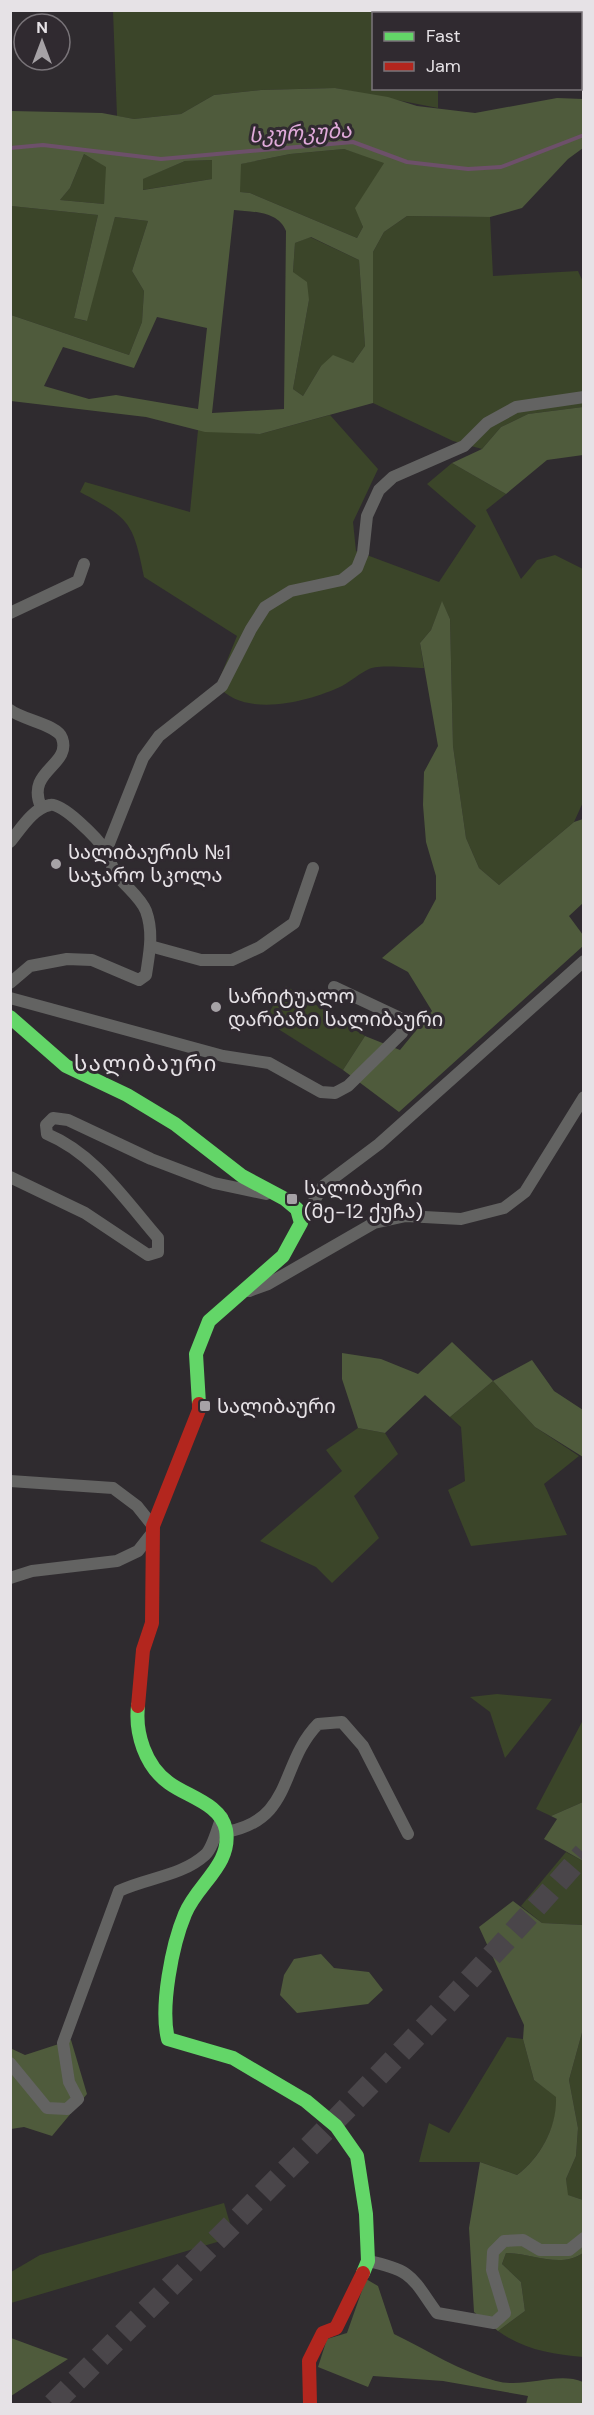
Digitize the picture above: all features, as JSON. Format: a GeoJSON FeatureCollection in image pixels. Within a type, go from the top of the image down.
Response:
{"type":"FeatureCollection","features":[{"type":"Feature","properties":{"kind":"street"},"geometry":{"type":"LineString","coordinates":[[106,851],[143,758],[159,736],[222,686],[251,628],[265,607],[291,591],[342,580],[357,568],[363,553],[367,516],[379,490],[393,477],[465,446],[487,423],[516,407],[584,397]]}},
{"type":"Feature","properties":{"kind":"street"},"geometry":{"type":"LineString","coordinates":[[10,613],[78,581],[84,564]]}},
{"type":"Feature","properties":{"kind":"street"},"geometry":{"type":"LineString","coordinates":[[10,710],[20,717],[55,729],[62,736],[64,749],[61,756],[44,773],[37,787],[37,799],[41,807]]}},
{"type":"Feature","properties":{"kind":"street"},"geometry":{"type":"LineString","coordinates":[[10,842],[41,807],[51,804],[59,806],[92,834],[106,851],[115,872],[145,909],[150,928],[146,975],[139,980],[92,960],[67,959],[30,966],[10,983]]}},
{"type":"Feature","properties":{"kind":"street"},"geometry":{"type":"LineString","coordinates":[[150,946],[201,960],[232,960],[260,946],[294,923],[313,868]]}},
{"type":"Feature","properties":{"kind":"street"},"geometry":{"type":"LineString","coordinates":[[10,1578],[32,1570],[117,1561],[138,1551],[153,1529],[199,1410],[196,1354],[209,1321],[283,1256],[323,1186],[379,1144],[584,961]]}},
{"type":"Feature","properties":{"kind":"street"},"geometry":{"type":"LineString","coordinates":[[10,998],[223,1056],[269,1063],[321,1092],[335,1093],[348,1086],[402,1033],[403,1023],[400,1018],[334,987]]}},
{"type":"Feature","properties":{"kind":"street"},"geometry":{"type":"LineString","coordinates":[[10,1017],[66,1066],[127,1095],[175,1124],[242,1176],[285,1198],[297,1209],[302,1223]]}},
{"type":"Feature","properties":{"kind":"street"},"geometry":{"type":"LineString","coordinates":[[239,1295],[268,1284],[375,1223],[406,1216],[461,1220],[504,1208],[525,1192],[584,1097]]}},
{"type":"Feature","properties":{"kind":"street"},"geometry":{"type":"LineString","coordinates":[[10,1177],[85,1213],[148,1255],[158,1252],[158,1238],[88,1158],[69,1143],[47,1134],[46,1125],[53,1118],[68,1120],[151,1159],[214,1183],[285,1198]]}},
{"type":"Feature","properties":{"kind":"street"},"geometry":{"type":"LineString","coordinates":[[10,1480],[113,1488],[137,1506],[153,1529],[152,1623],[143,1650],[136,1722],[149,1763],[169,1783],[187,1791],[222,1817],[226,1832],[226,1853],[185,1913],[166,1990],[164,2022],[168,2039],[233,2058],[306,2101],[336,2126],[357,2156],[366,2214],[368,2261],[336,2328],[323,2333],[309,2361],[310,2404]]}},
{"type":"Feature","properties":{"kind":"street"},"geometry":{"type":"LineString","coordinates":[[226,1832],[244,1829],[273,1810],[306,1736],[318,1724],[342,1722],[363,1746],[408,1834]]}},
{"type":"Feature","properties":{"kind":"street"},"geometry":{"type":"LineString","coordinates":[[10,2062],[47,2108],[68,2109],[78,2099],[69,2082],[63,2043],[119,1892],[140,1881],[169,1875],[206,1855],[222,1817]]}},
{"type":"Feature","properties":{"kind":"street"},"geometry":{"type":"LineString","coordinates":[[368,2261],[393,2266],[408,2274],[437,2313],[494,2323],[504,2313],[492,2270],[493,2252],[504,2241],[523,2240],[540,2250],[568,2250],[584,2238]]}},
{"type":"Feature","properties":{"kind":"green space"},"geometry":{"type":"Polygon","coordinates":[[[113,11],[436,11],[372,12],[372,90],[438,90],[438,108],[335,88],[261,90],[214,95],[181,114],[134,119],[117,116],[113,11]]]}},
{"type":"Feature","properties":{"kind":"green space"},"geometry":{"type":"Polygon","coordinates":[[[335,88],[388,97],[417,106],[475,113],[557,98],[583,99],[583,148],[568,159],[522,208],[490,217],[407,216],[384,232],[373,252],[373,403],[260,434],[205,432],[146,417],[11,401],[11,315],[129,355],[142,322],[144,291],[132,271],[148,221],[115,217],[87,321],[74,318],[98,215],[11,206],[11,111],[102,113],[134,119],[181,114],[214,95],[261,90],[335,88]],[[344,149],[290,154],[241,164],[240,192],[250,193],[357,238],[363,227],[355,208],[384,163],[344,149]],[[84,154],[70,188],[60,200],[104,204],[106,167],[84,154]],[[212,160],[185,161],[143,179],[143,190],[212,179],[212,160]],[[234,210],[212,413],[284,409],[286,231],[282,224],[271,216],[257,212],[234,210]],[[311,237],[295,243],[293,272],[307,282],[309,300],[293,389],[303,396],[321,366],[333,355],[353,363],[365,346],[359,260],[311,237]],[[157,317],[134,368],[63,347],[44,386],[89,399],[116,395],[198,409],[207,328],[157,317]]]}},
{"type":"Feature","properties":{"kind":"green space"},"geometry":{"type":"Polygon","coordinates":[[[344,149],[385,162],[356,208],[363,227],[357,238],[250,193],[240,192],[240,164],[290,154],[344,149]]]}},
{"type":"Feature","properties":{"kind":"green space"},"geometry":{"type":"Polygon","coordinates":[[[84,154],[107,167],[104,204],[60,200],[70,188],[84,154]]]}},
{"type":"Feature","properties":{"kind":"green space"},"geometry":{"type":"Polygon","coordinates":[[[212,160],[212,179],[142,190],[142,179],[185,161],[212,160]]]}},
{"type":"Feature","properties":{"kind":"green space"},"geometry":{"type":"Polygon","coordinates":[[[11,206],[98,215],[74,318],[86,321],[115,217],[148,221],[132,271],[144,291],[142,322],[129,355],[11,315],[11,206]]]}},
{"type":"Feature","properties":{"kind":"green space"},"geometry":{"type":"Polygon","coordinates":[[[407,216],[490,217],[493,276],[578,271],[584,284],[583,407],[528,414],[501,427],[482,449],[453,441],[373,403],[373,252],[384,232],[407,216]]]}},
{"type":"Feature","properties":{"kind":"green space"},"geometry":{"type":"Polygon","coordinates":[[[310,237],[359,260],[365,346],[353,363],[321,366],[303,396],[293,389],[309,300],[293,272],[295,243],[310,237]]]}},
{"type":"Feature","properties":{"kind":"green space"},"geometry":{"type":"Polygon","coordinates":[[[583,407],[583,455],[547,460],[506,494],[452,463],[482,449],[501,427],[528,414],[583,407]]]}},
{"type":"Feature","properties":{"kind":"green space"},"geometry":{"type":"Polygon","coordinates":[[[330,415],[378,469],[353,522],[356,551],[439,582],[476,526],[427,484],[452,463],[506,494],[486,510],[521,579],[537,560],[555,555],[583,569],[584,800],[574,822],[499,885],[479,868],[466,838],[453,746],[450,619],[442,602],[431,630],[420,643],[424,668],[388,666],[374,668],[342,686],[295,702],[259,704],[243,702],[229,695],[217,685],[237,636],[144,577],[132,532],[126,523],[109,508],[80,492],[85,482],[190,512],[198,430],[260,434],[330,415]]]}},
{"type":"Feature","properties":{"kind":"green space"},"geometry":{"type":"Polygon","coordinates":[[[442,601],[450,619],[453,746],[466,838],[479,868],[499,885],[574,822],[583,819],[583,903],[569,916],[583,935],[583,946],[399,1112],[343,1070],[365,1036],[400,1050],[432,1011],[408,972],[382,958],[423,923],[436,899],[436,876],[426,842],[423,805],[424,772],[438,746],[420,643],[431,630],[442,601]]]}},
{"type":"Feature","properties":{"kind":"green space"},"geometry":{"type":"Polygon","coordinates":[[[286,986],[365,1036],[343,1070],[264,1020],[286,986]]]}},
{"type":"Feature","properties":{"kind":"green space"},"geometry":{"type":"Polygon","coordinates":[[[452,1342],[493,1381],[450,1417],[425,1395],[385,1433],[358,1428],[342,1379],[342,1353],[381,1359],[418,1374],[452,1342]]]}},
{"type":"Feature","properties":{"kind":"green space"},"geometry":{"type":"Polygon","coordinates":[[[532,1360],[554,1391],[583,1410],[583,1457],[535,1427],[493,1381],[532,1360]]]}},
{"type":"Feature","properties":{"kind":"green space"},"geometry":{"type":"Polygon","coordinates":[[[493,1381],[535,1427],[579,1456],[544,1484],[567,1535],[471,1546],[448,1490],[465,1481],[461,1427],[450,1417],[493,1381]]]}},
{"type":"Feature","properties":{"kind":"green space"},"geometry":{"type":"Polygon","coordinates":[[[358,1428],[385,1433],[398,1454],[354,1496],[379,1538],[332,1583],[316,1567],[260,1541],[342,1471],[326,1450],[358,1428]]]}},
{"type":"Feature","properties":{"kind":"green space"},"geometry":{"type":"Polygon","coordinates":[[[497,1694],[552,1699],[505,1758],[490,1712],[470,1697],[497,1694]]]}},
{"type":"Feature","properties":{"kind":"green space"},"geometry":{"type":"Polygon","coordinates":[[[583,1720],[583,1802],[551,1816],[536,1809],[583,1720]]]}},
{"type":"Feature","properties":{"kind":"green space"},"geometry":{"type":"Polygon","coordinates":[[[583,1802],[583,1861],[544,1839],[557,1819],[551,1816],[583,1802]]]}},
{"type":"Feature","properties":{"kind":"green space"},"geometry":{"type":"Polygon","coordinates":[[[566,1852],[583,1861],[583,1925],[542,1923],[521,1906],[566,1852]]]}},
{"type":"Feature","properties":{"kind":"green space"},"geometry":{"type":"Polygon","coordinates":[[[513,1901],[542,1923],[583,1925],[583,2029],[569,2080],[578,2128],[576,2156],[566,2179],[568,2195],[583,2200],[583,2253],[574,2258],[555,2260],[506,2253],[502,2264],[521,2282],[525,2311],[498,2331],[474,2312],[469,2228],[480,2162],[517,2175],[526,2168],[546,2140],[556,2108],[556,2097],[534,2080],[523,2039],[524,2025],[479,1927],[513,1901]]]}},
{"type":"Feature","properties":{"kind":"green space"},"geometry":{"type":"Polygon","coordinates":[[[321,1954],[334,1968],[369,1972],[383,1990],[368,2004],[297,2013],[280,1995],[284,1975],[294,1959],[321,1954]]]}},
{"type":"Feature","properties":{"kind":"green space"},"geometry":{"type":"Polygon","coordinates":[[[583,2029],[583,2200],[567,2195],[566,2179],[576,2156],[578,2128],[569,2080],[583,2029]]]}},
{"type":"Feature","properties":{"kind":"green space"},"geometry":{"type":"Polygon","coordinates":[[[507,2037],[523,2039],[534,2080],[557,2097],[551,2130],[540,2150],[526,2168],[517,2175],[480,2162],[419,2162],[429,2123],[449,2133],[507,2037]]]}},
{"type":"Feature","properties":{"kind":"green space"},"geometry":{"type":"Polygon","coordinates":[[[71,2040],[87,2094],[52,2136],[24,2127],[11,2129],[10,2048],[25,2055],[71,2040]]]}},
{"type":"Feature","properties":{"kind":"green space"},"geometry":{"type":"Polygon","coordinates":[[[224,2203],[234,2237],[11,2303],[11,2272],[40,2255],[224,2203]]]}},
{"type":"Feature","properties":{"kind":"green space"},"geometry":{"type":"Polygon","coordinates":[[[506,2253],[565,2260],[583,2253],[583,2357],[528,2347],[498,2331],[525,2311],[521,2282],[502,2264],[506,2253]]]}},
{"type":"Feature","properties":{"kind":"green space"},"geometry":{"type":"Polygon","coordinates":[[[366,2279],[378,2286],[394,2334],[457,2366],[496,2381],[518,2383],[563,2378],[583,2382],[583,2404],[526,2404],[528,2396],[443,2381],[373,2376],[368,2387],[318,2367],[327,2339],[347,2333],[366,2279]]]}},
{"type":"Feature","properties":{"kind":"green space"},"geometry":{"type":"Polygon","coordinates":[[[11,2338],[68,2359],[11,2396],[11,2338]]]}},
{"type":"Feature","properties":{"kind":"waterway","name":"სკურკუბა"},"geometry":{"type":"LineString","coordinates":[[10,148],[43,145],[161,159],[353,142],[407,162],[468,169],[501,167],[584,135]]}},
{"type":"Feature","properties":{"kind":"tunnel"},"geometry":{"type":"LineString","coordinates":[[53,2404],[390,2064],[584,1853]]}},
{"type":"Feature","properties":{"kind":"traffic: fast"},"geometry":{"type":"LineString","coordinates":[[10,1017],[66,1066],[127,1095],[175,1124],[242,1176],[285,1199],[297,1209],[301,1223],[283,1256],[209,1321],[196,1354],[199,1404]]}},
{"type":"Feature","properties":{"kind":"traffic: fast"},"geometry":{"type":"LineString","coordinates":[[138,1706],[140,1738],[154,1768],[169,1783],[211,1807],[223,1821],[226,1830],[224,1854],[190,1903],[180,1927],[166,1994],[168,2039],[233,2058],[306,2101],[336,2126],[357,2156],[366,2214],[368,2261],[363,2273]]}},
{"type":"Feature","properties":{"kind":"traffic: jam"},"geometry":{"type":"LineString","coordinates":[[138,1706],[143,1650],[152,1623],[153,1526],[199,1410],[199,1404]]}},
{"type":"Feature","properties":{"kind":"traffic: jam"},"geometry":{"type":"LineString","coordinates":[[310,2404],[309,2361],[323,2333],[336,2328],[363,2273]]}},
{"type":"Feature","properties":{"kind":"place","name":"სალიბაურის №1 საჯარო სკოლა"},"geometry":{"type":"Point","coordinates":[56,864]}},
{"type":"Feature","properties":{"kind":"place","name":"სარიტუალო დარბაზი სალიბაური"},"geometry":{"type":"Point","coordinates":[216,1007]}},
{"type":"Feature","properties":{"kind":"place","name":"სალიბაური (მე-12 ქუჩა)"},"geometry":{"type":"Point","coordinates":[292,1199]}},
{"type":"Feature","properties":{"kind":"place","name":"სალიბაური"},"geometry":{"type":"Point","coordinates":[205,1406]}},
{"type":"Feature","properties":{"kind":"district","name":"სალიბაური"},"geometry":{"type":"Point","coordinates":[146,1063]}}]}
